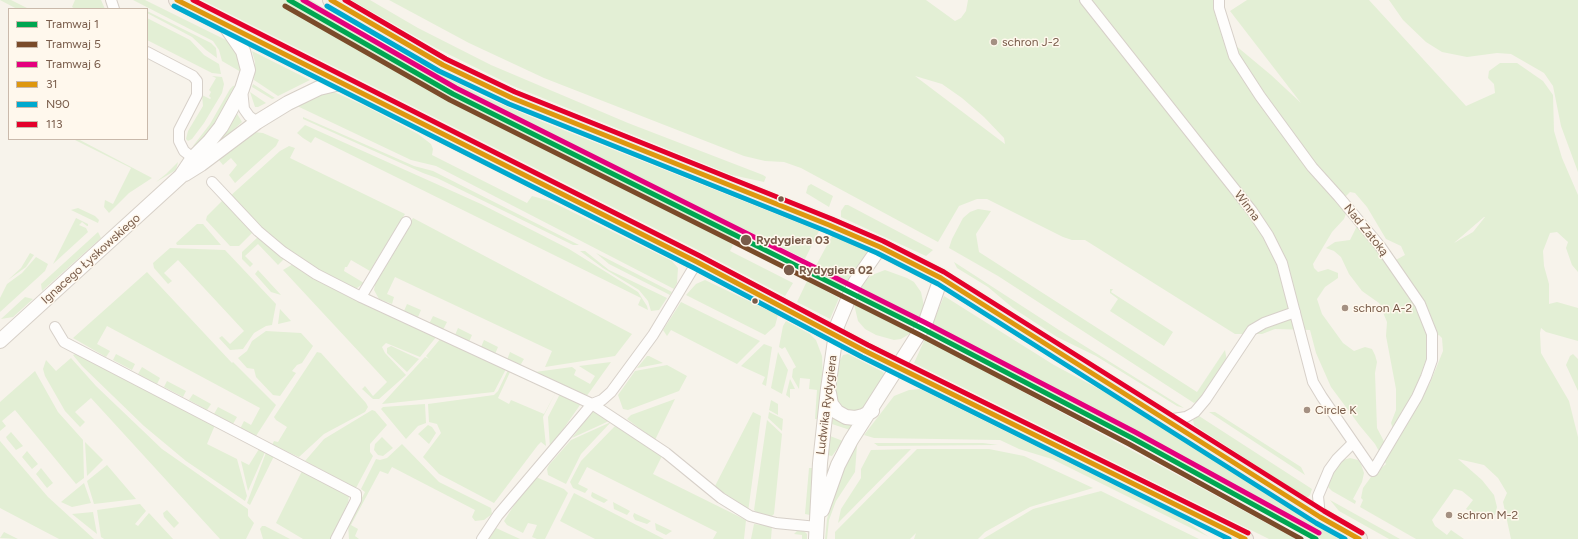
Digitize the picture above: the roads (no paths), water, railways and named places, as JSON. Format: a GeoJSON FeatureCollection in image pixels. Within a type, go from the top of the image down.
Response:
{"type":"FeatureCollection","features":[{"type":"Feature","properties":{"kind":"main road"},"geometry":{"type":"LineString","coordinates":[[177,0],[697,262],[835,336],[1245,539]]}},
{"type":"Feature","properties":{"kind":"main road"},"geometry":{"type":"LineString","coordinates":[[331,0],[443,65],[512,98],[815,219],[880,247],[941,278],[1320,517],[1359,539]]}},
{"type":"Feature","properties":{"kind":"street","name":"Winna"},"geometry":{"type":"LineString","coordinates":[[1086,0],[1252,211],[1268,235],[1282,263],[1313,382],[1373,471]]}},
{"type":"Feature","properties":{"kind":"street","name":"Nad Zatoką"},"geometry":{"type":"LineString","coordinates":[[1219,0],[1219,8],[1234,56],[1312,167],[1339,196],[1380,246],[1420,304],[1432,334],[1432,360],[1426,377],[1417,397],[1373,471]]}},
{"type":"Feature","properties":{"kind":"street","name":"Ignacego Łyskowskiego"},"geometry":{"type":"LineString","coordinates":[[197,161],[221,127],[242,89],[248,74],[243,51],[225,25]]}},
{"type":"Feature","properties":{"kind":"street"},"geometry":{"type":"LineString","coordinates":[[148,53],[193,76],[198,81],[197,95],[180,130],[179,141],[184,151],[197,161]]}},
{"type":"Feature","properties":{"kind":"street","name":"Ignacego Łyskowskiego"},"geometry":{"type":"LineString","coordinates":[[0,341],[197,161],[288,103],[319,88],[340,82]]}},
{"type":"Feature","properties":{"kind":"street"},"geometry":{"type":"LineString","coordinates":[[242,89],[244,109],[249,116],[257,122]]}},
{"type":"Feature","properties":{"kind":"street"},"geometry":{"type":"LineString","coordinates":[[212,182],[258,231],[283,252],[316,274],[361,297],[592,404],[666,453],[721,498],[750,516],[816,533]]}},
{"type":"Feature","properties":{"kind":"street"},"geometry":{"type":"LineString","coordinates":[[361,297],[406,222]]}},
{"type":"Feature","properties":{"kind":"street","name":"Ludwika Rydygiera"},"geometry":{"type":"LineString","coordinates":[[816,533],[818,488],[835,336],[840,317],[855,283],[880,247]]}},
{"type":"Feature","properties":{"kind":"street"},"geometry":{"type":"LineString","coordinates":[[482,539],[498,515],[592,404],[607,397],[638,358],[697,262]]}},
{"type":"Feature","properties":{"kind":"street","name":"Ludwika Rydygiera"},"geometry":{"type":"LineString","coordinates":[[816,533],[838,465],[851,440],[872,410],[926,324],[941,278]]}},
{"type":"Feature","properties":{"kind":"street"},"geometry":{"type":"LineString","coordinates":[[1167,420],[1186,416],[1195,412],[1206,399],[1252,330],[1264,323],[1295,312]]}},
{"type":"Feature","properties":{"kind":"street"},"geometry":{"type":"LineString","coordinates":[[55,327],[64,342],[356,494],[356,500],[336,539]]}},
{"type":"Feature","properties":{"kind":"street"},"geometry":{"type":"LineString","coordinates":[[828,389],[831,404],[837,412],[846,417],[855,418],[863,416],[872,410]]}},
{"type":"Feature","properties":{"kind":"street"},"geometry":{"type":"LineString","coordinates":[[1320,517],[1318,496],[1325,477],[1337,459],[1353,443]]}},
{"type":"Feature","properties":{"kind":"tram line","name":"1"},"geometry":{"type":"LineString","coordinates":[[289,0],[453,94],[923,329],[1132,438],[1316,539]]}},
{"type":"Feature","properties":{"kind":"tram line","name":"6"},"geometry":{"type":"LineString","coordinates":[[303,0],[456,88],[926,323],[1135,432],[1319,533]]}},
{"type":"Feature","properties":{"kind":"tram line","name":"5"},"geometry":{"type":"LineString","coordinates":[[285,6],[450,100],[920,335],[1129,444],[1301,539]]}},
{"type":"Feature","properties":{"kind":"place","name":"schron J-2"},"geometry":{"type":"Point","coordinates":[994,42]}},
{"type":"Feature","properties":{"kind":"place","name":"Rydygiera 03"},"geometry":{"type":"Point","coordinates":[746,240]}},
{"type":"Feature","properties":{"kind":"place","name":"Rydygiera 02"},"geometry":{"type":"Point","coordinates":[789,270]}},
{"type":"Feature","properties":{"kind":"place","name":"schron A-2"},"geometry":{"type":"Point","coordinates":[1345,308]}},
{"type":"Feature","properties":{"kind":"place","name":"Circle K"},"geometry":{"type":"Point","coordinates":[1307,410]}},
{"type":"Feature","properties":{"kind":"place","name":"schron M-2"},"geometry":{"type":"Point","coordinates":[1449,515]}}]}
